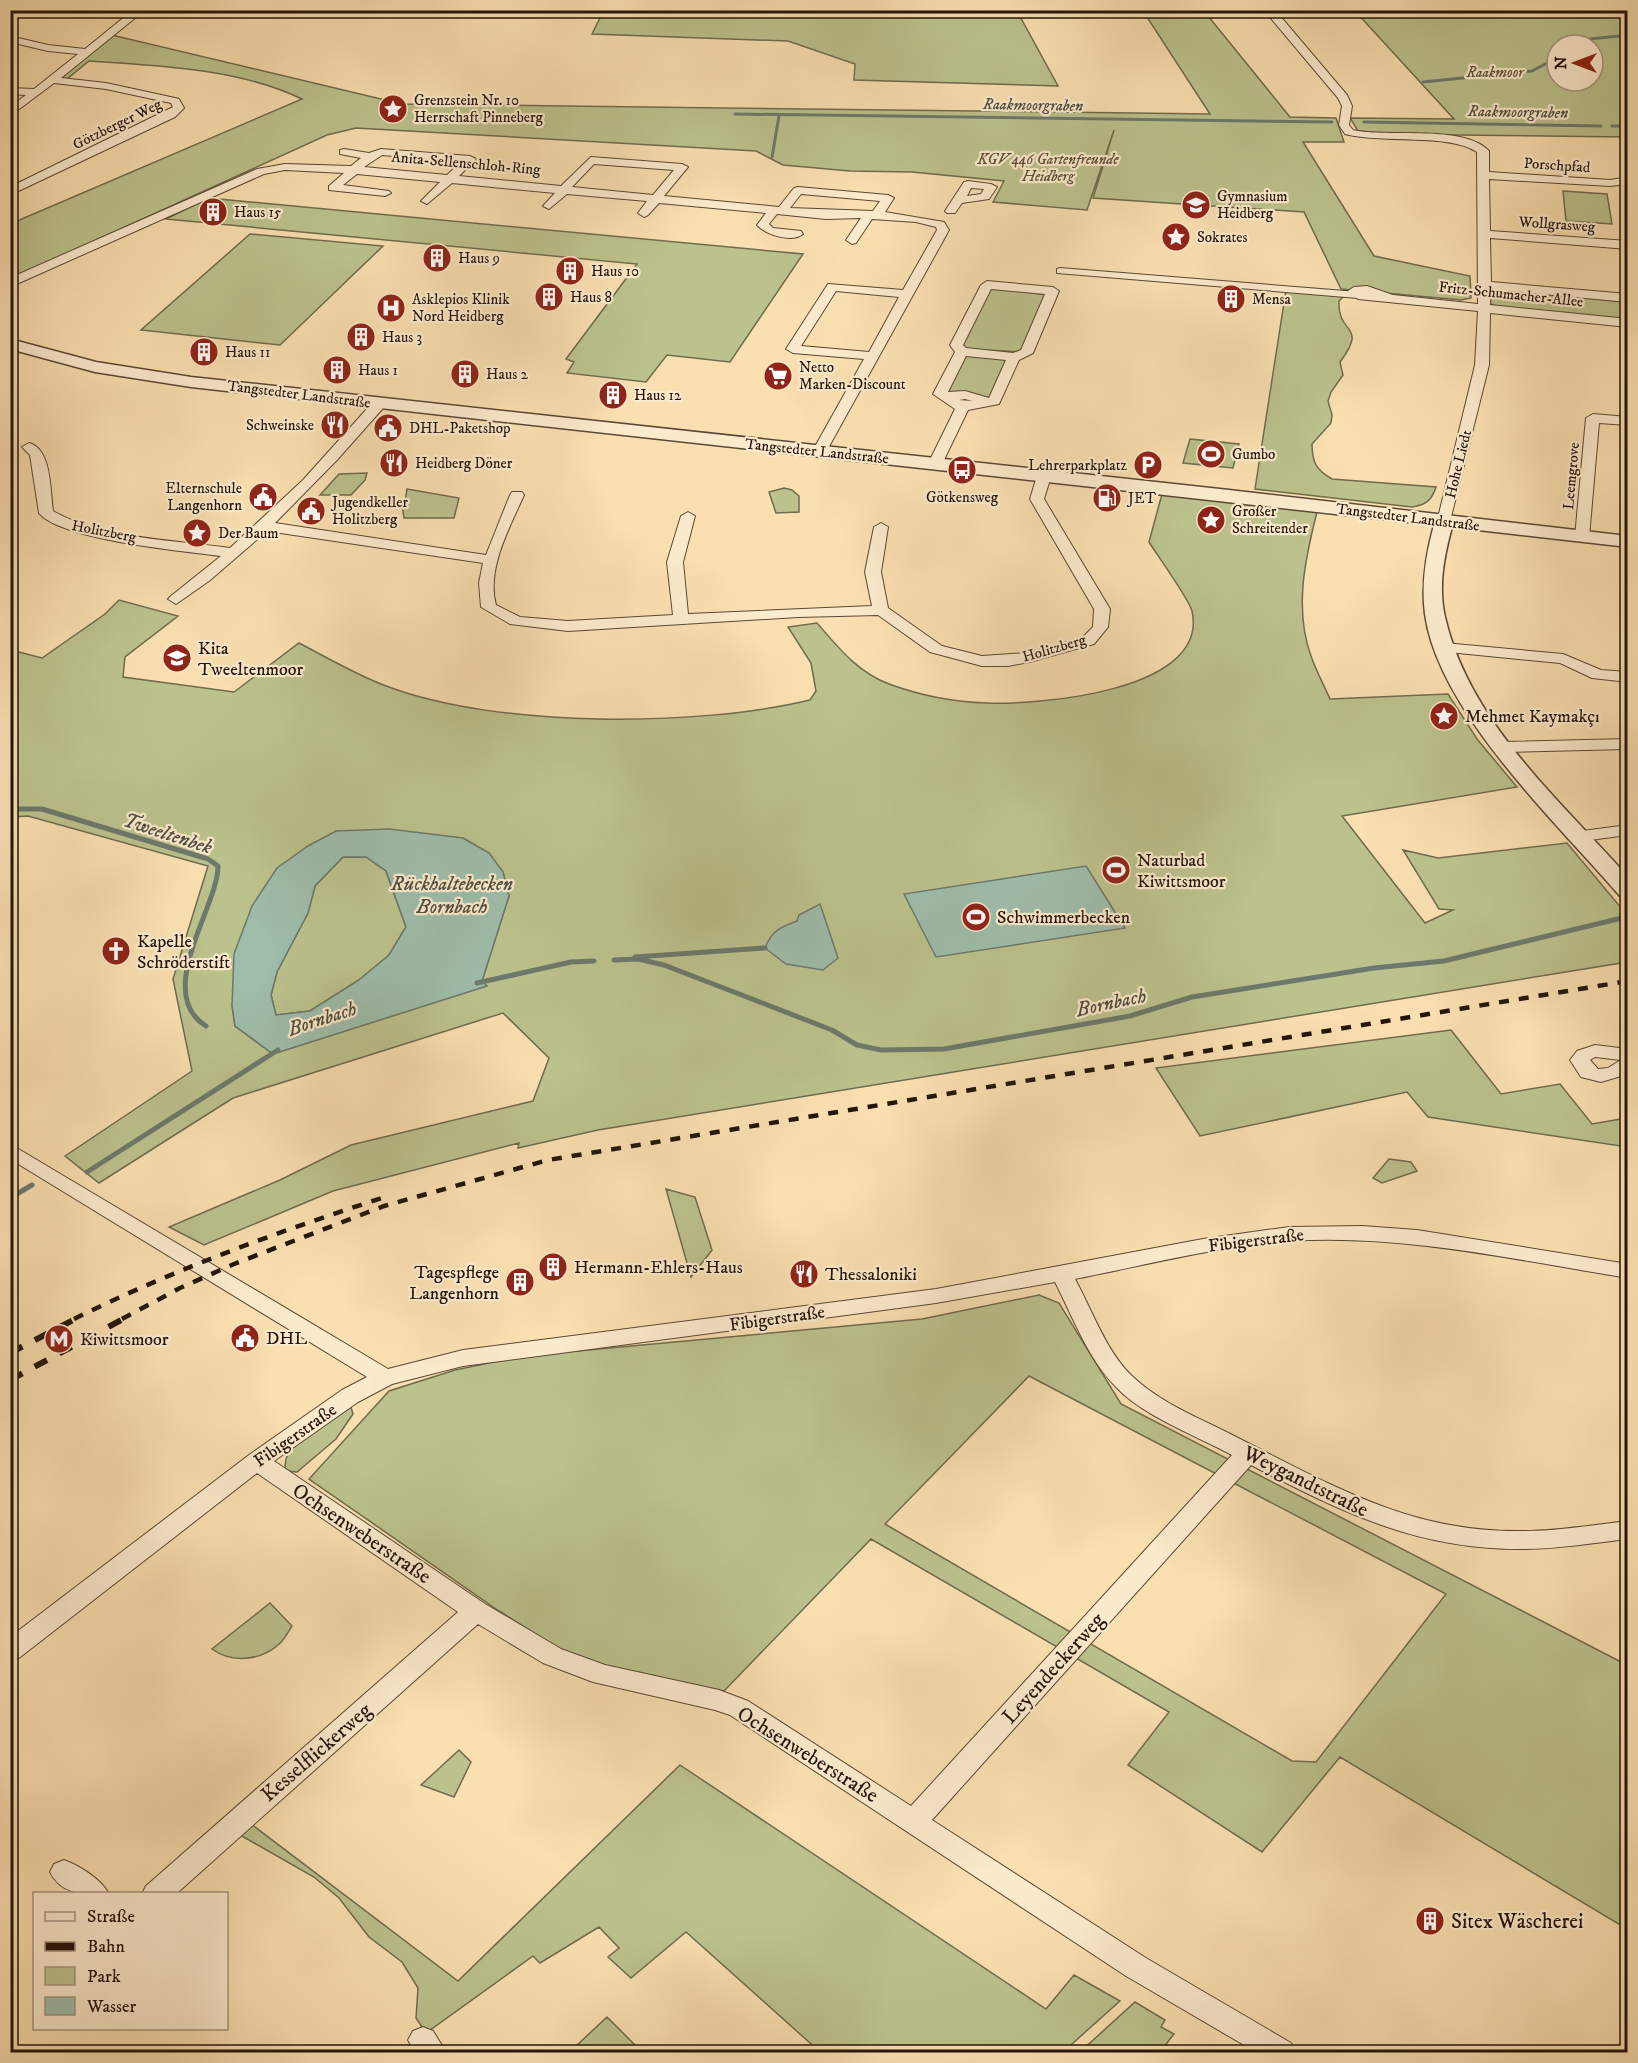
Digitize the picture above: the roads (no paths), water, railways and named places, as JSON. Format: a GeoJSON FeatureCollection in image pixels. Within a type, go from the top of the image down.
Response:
{"type":"FeatureCollection","features":[{"type":"Feature","properties":{"kind":"street"},"geometry":{"type":"LineString","coordinates":[[10,113],[140,10]]}},
{"type":"Feature","properties":{"kind":"street","name":"Hohe Liedt"},"geometry":{"type":"LineString","coordinates":[[1269,10],[1343,97],[1347,106],[1346,129],[1357,135],[1381,138],[1446,139],[1476,145],[1483,151],[1485,285],[1480,373],[1432,571],[1434,609],[1444,648],[1466,694],[1503,747],[1628,891]]}},
{"type":"Feature","properties":{"kind":"street"},"geometry":{"type":"LineString","coordinates":[[10,39],[48,48],[86,52]]}},
{"type":"Feature","properties":{"kind":"street","name":"Götzberger Weg"},"geometry":{"type":"LineString","coordinates":[[10,192],[171,115],[179,108],[175,101],[147,93],[51,80]]}},
{"type":"Feature","properties":{"kind":"street"},"geometry":{"type":"LineString","coordinates":[[10,91],[35,92]]}},
{"type":"Feature","properties":{"kind":"street"},"geometry":{"type":"LineString","coordinates":[[344,152],[370,156]]}},
{"type":"Feature","properties":{"kind":"street"},"geometry":{"type":"LineString","coordinates":[[384,193],[333,188],[370,156],[381,152],[470,159],[427,201]]}},
{"type":"Feature","properties":{"kind":"street"},"geometry":{"type":"LineString","coordinates":[[549,206],[591,160],[682,167],[644,213]]}},
{"type":"Feature","properties":{"kind":"street","name":"Anita-Sellenschloh-Ring"},"geometry":{"type":"LineString","coordinates":[[10,283],[261,171],[285,167],[451,178],[550,187],[561,191],[778,211],[922,220],[946,218]]}},
{"type":"Feature","properties":{"kind":"street","name":"Porschpfad"},"geometry":{"type":"LineString","coordinates":[[1485,175],[1610,183],[1628,180]]}},
{"type":"Feature","properties":{"kind":"street"},"geometry":{"type":"LineString","coordinates":[[797,234],[770,231],[763,225],[798,190],[888,198],[852,240]]}},
{"type":"Feature","properties":{"kind":"street"},"geometry":{"type":"LineString","coordinates":[[819,452],[943,230],[946,218],[958,200]]}},
{"type":"Feature","properties":{"kind":"street","name":"Wollgrasweg"},"geometry":{"type":"LineString","coordinates":[[1485,234],[1628,245]]}},
{"type":"Feature","properties":{"kind":"street"},"geometry":{"type":"LineString","coordinates":[[1060,271],[1358,295]]}},
{"type":"Feature","properties":{"kind":"street"},"geometry":{"type":"LineString","coordinates":[[987,285],[1053,291],[1026,353],[1014,357],[962,352],[956,345],[987,285]]}},
{"type":"Feature","properties":{"kind":"street","name":"Fritz-Schumacher-Allee"},"geometry":{"type":"LineString","coordinates":[[1485,285],[1628,298]]}},
{"type":"Feature","properties":{"kind":"street"},"geometry":{"type":"LineString","coordinates":[[873,356],[793,349],[831,287],[908,294]]}},
{"type":"Feature","properties":{"kind":"street","name":"Fritz-Schumacher-Allee"},"geometry":{"type":"LineString","coordinates":[[1358,295],[1628,323]]}},
{"type":"Feature","properties":{"kind":"street","name":"Tangstedter Landstraße"},"geometry":{"type":"LineString","coordinates":[[10,344],[46,355],[129,373],[379,404],[1628,542]]}},
{"type":"Feature","properties":{"kind":"street"},"geometry":{"type":"LineString","coordinates":[[962,352],[940,394],[957,403],[980,404],[994,401],[1014,357]]}},
{"type":"Feature","properties":{"kind":"street"},"geometry":{"type":"LineString","coordinates":[[935,464],[957,403]]}},
{"type":"Feature","properties":{"kind":"street"},"geometry":{"type":"LineString","coordinates":[[176,599],[266,526],[379,404]]}},
{"type":"Feature","properties":{"kind":"street","name":"Leemgrove"},"geometry":{"type":"LineString","coordinates":[[1582,537],[1593,418],[1628,421]]}},
{"type":"Feature","properties":{"kind":"street","name":"Holitzberg"},"geometry":{"type":"LineString","coordinates":[[29,447],[37,453],[46,513],[54,521],[83,529],[234,553]]}},
{"type":"Feature","properties":{"kind":"street","name":"Holitzberg"},"geometry":{"type":"LineString","coordinates":[[881,610],[936,650],[982,661],[1008,661],[1029,657],[1088,640],[1098,632],[1104,622],[1102,609],[1037,499],[1044,476]]}},
{"type":"Feature","properties":{"kind":"street"},"geometry":{"type":"LineString","coordinates":[[517,495],[492,560],[484,598],[489,607],[516,621],[568,626],[681,618],[881,610],[873,572],[881,527]]}},
{"type":"Feature","properties":{"kind":"street"},"geometry":{"type":"LineString","coordinates":[[681,618],[675,562],[688,516]]}},
{"type":"Feature","properties":{"kind":"street"},"geometry":{"type":"LineString","coordinates":[[266,526],[492,560]]}},
{"type":"Feature","properties":{"kind":"street"},"geometry":{"type":"LineString","coordinates":[[1444,648],[1563,659],[1598,675],[1628,677]]}},
{"type":"Feature","properties":{"kind":"street"},"geometry":{"type":"LineString","coordinates":[[1503,747],[1628,744]]}},
{"type":"Feature","properties":{"kind":"street"},"geometry":{"type":"LineString","coordinates":[[1581,836],[1628,830]]}},
{"type":"Feature","properties":{"kind":"street"},"geometry":{"type":"LineString","coordinates":[[1628,1055],[1594,1051],[1584,1054],[1580,1060],[1587,1071],[1603,1076],[1617,1074],[1628,1064]]}},
{"type":"Feature","properties":{"kind":"street"},"geometry":{"type":"LineString","coordinates":[[10,1150],[385,1378]]}},
{"type":"Feature","properties":{"kind":"street","name":"Fibigerstraße"},"geometry":{"type":"LineString","coordinates":[[10,1651],[257,1461],[350,1396],[385,1378],[463,1358],[936,1296],[1062,1275],[1203,1246],[1265,1236],[1362,1233],[1435,1240],[1628,1271]]}},
{"type":"Feature","properties":{"kind":"street","name":"Weygandtstraße"},"geometry":{"type":"LineString","coordinates":[[1062,1275],[1101,1350],[1124,1382],[1156,1405],[1376,1516],[1443,1534],[1508,1540],[1628,1530]]}},
{"type":"Feature","properties":{"kind":"street","name":"Leyendeckerweg"},"geometry":{"type":"LineString","coordinates":[[914,1821],[1248,1453]]}},
{"type":"Feature","properties":{"kind":"street","name":"Ochsenweberstraße"},"geometry":{"type":"LineString","coordinates":[[257,1461],[476,1611],[552,1656],[602,1675],[719,1700],[739,1708],[1136,1967],[1281,2052]]}},
{"type":"Feature","properties":{"kind":"street","name":"Kesselflickerweg"},"geometry":{"type":"LineString","coordinates":[[157,1892],[476,1611]]}},
{"type":"Feature","properties":{"kind":"street"},"geometry":{"type":"LineString","coordinates":[[64,1872],[93,1892]]}},
{"type":"Feature","properties":{"kind":"water","name":"Rückhaltebecken Bornbach"},"geometry":{"type":"Polygon","coordinates":[[[389,829],[463,838],[489,853],[503,872],[509,896],[482,981],[487,986],[273,1054],[235,1026],[232,1005],[234,954],[252,906],[277,868],[308,846],[336,831],[389,829]],[[343,857],[315,886],[308,913],[277,972],[271,995],[276,1015],[310,1011],[359,980],[389,955],[406,927],[386,871],[366,857],[343,857]]]}},
{"type":"Feature","properties":{"kind":"water"},"geometry":{"type":"Polygon","coordinates":[[[1086,866],[1125,928],[936,957],[904,894],[1086,866]]]}},
{"type":"Feature","properties":{"kind":"water"},"geometry":{"type":"Polygon","coordinates":[[[820,904],[838,958],[823,970],[786,964],[765,948],[770,937],[777,930],[797,921],[799,915],[820,904]]]}},
{"type":"Feature","properties":{"kind":"waterway"},"geometry":{"type":"LineString","coordinates":[[1605,37],[1628,35]]}},
{"type":"Feature","properties":{"kind":"waterway"},"geometry":{"type":"LineString","coordinates":[[1423,82],[1532,71],[1545,64]]}},
{"type":"Feature","properties":{"kind":"waterway","name":"Raakmoorgraben"},"geometry":{"type":"LineString","coordinates":[[735,114],[1332,122]]}},
{"type":"Feature","properties":{"kind":"waterway"},"geometry":{"type":"LineString","coordinates":[[772,157],[779,116]]}},
{"type":"Feature","properties":{"kind":"waterway","name":"Raakmoorgraben"},"geometry":{"type":"LineString","coordinates":[[1364,122],[1601,126]]}},
{"type":"Feature","properties":{"kind":"waterway","name":"Raakmoorgraben"},"geometry":{"type":"LineString","coordinates":[[1612,126],[1628,126]]}},
{"type":"Feature","properties":{"kind":"waterway","name":"Tweeltenbek"},"geometry":{"type":"LineString","coordinates":[[10,809],[42,809],[208,859],[218,866],[209,904],[192,949],[187,972],[186,993],[191,1011],[206,1026]]}},
{"type":"Feature","properties":{"kind":"waterway","name":"Bornbach"},"geometry":{"type":"LineString","coordinates":[[614,960],[638,959],[664,965],[832,1030],[857,1045],[881,1050],[944,1049],[1130,1016],[1192,997],[1374,968],[1444,961],[1626,917]]}},
{"type":"Feature","properties":{"kind":"waterway"},"geometry":{"type":"LineString","coordinates":[[635,957],[765,948]]}},
{"type":"Feature","properties":{"kind":"waterway","name":"Bornbach"},"geometry":{"type":"LineString","coordinates":[[477,983],[571,962],[594,961]]}},
{"type":"Feature","properties":{"kind":"waterway","name":"Bornbach"},"geometry":{"type":"LineString","coordinates":[[87,1172],[278,1050]]}},
{"type":"Feature","properties":{"kind":"waterway","name":"Bornbach"},"geometry":{"type":"LineString","coordinates":[[10,1198],[32,1185]]}},
{"type":"Feature","properties":{"kind":"railway"},"geometry":{"type":"LineString","coordinates":[[122,1319],[180,1288],[234,1264],[384,1206],[548,1160],[1628,981]]}},
{"type":"Feature","properties":{"kind":"railway"},"geometry":{"type":"LineString","coordinates":[[74,1319],[149,1284],[226,1253],[382,1198]]}},
{"type":"Feature","properties":{"kind":"railway"},"geometry":{"type":"LineString","coordinates":[[10,1353],[77,1318]]}},
{"type":"Feature","properties":{"kind":"railway"},"geometry":{"type":"LineString","coordinates":[[10,1380],[125,1318]]}},
{"type":"Feature","properties":{"kind":"place","name":"Grenzstein Nr. 10 Herrschaft Pinneberg"},"geometry":{"type":"Point","coordinates":[393,109]}},
{"type":"Feature","properties":{"kind":"place","name":"Gymnasium Heidberg"},"geometry":{"type":"Point","coordinates":[1196,205]}},
{"type":"Feature","properties":{"kind":"place","name":"Haus 15"},"geometry":{"type":"Point","coordinates":[213,212]}},
{"type":"Feature","properties":{"kind":"place","name":"Sokrates"},"geometry":{"type":"Point","coordinates":[1176,237]}},
{"type":"Feature","properties":{"kind":"place","name":"Haus 9"},"geometry":{"type":"Point","coordinates":[437,258]}},
{"type":"Feature","properties":{"kind":"place","name":"Haus 10"},"geometry":{"type":"Point","coordinates":[570,271]}},
{"type":"Feature","properties":{"kind":"place","name":"Haus 8"},"geometry":{"type":"Point","coordinates":[549,297]}},
{"type":"Feature","properties":{"kind":"place","name":"Mensa"},"geometry":{"type":"Point","coordinates":[1231,299]}},
{"type":"Feature","properties":{"kind":"place","name":"Asklepios Klinik Nord Heidberg"},"geometry":{"type":"Point","coordinates":[391,308]}},
{"type":"Feature","properties":{"kind":"place","name":"Haus 3"},"geometry":{"type":"Point","coordinates":[361,337]}},
{"type":"Feature","properties":{"kind":"place","name":"Haus 11"},"geometry":{"type":"Point","coordinates":[204,352]}},
{"type":"Feature","properties":{"kind":"place","name":"Haus 1"},"geometry":{"type":"Point","coordinates":[337,370]}},
{"type":"Feature","properties":{"kind":"place","name":"Haus 2"},"geometry":{"type":"Point","coordinates":[465,374]}},
{"type":"Feature","properties":{"kind":"place","name":"Netto Marken-Discount"},"geometry":{"type":"Point","coordinates":[778,376]}},
{"type":"Feature","properties":{"kind":"place","name":"Haus 12"},"geometry":{"type":"Point","coordinates":[613,395]}},
{"type":"Feature","properties":{"kind":"place","name":"Schweinske"},"geometry":{"type":"Point","coordinates":[335,425]}},
{"type":"Feature","properties":{"kind":"place","name":"DHL-Paketshop"},"geometry":{"type":"Point","coordinates":[388,428]}},
{"type":"Feature","properties":{"kind":"place","name":"Gumbo"},"geometry":{"type":"Point","coordinates":[1211,454]}},
{"type":"Feature","properties":{"kind":"place","name":"Heidberg Döner"},"geometry":{"type":"Point","coordinates":[394,463]}},
{"type":"Feature","properties":{"kind":"place","name":"Lehrerparkplatz"},"geometry":{"type":"Point","coordinates":[1148,465]}},
{"type":"Feature","properties":{"kind":"place","name":"Götkensweg"},"geometry":{"type":"Point","coordinates":[962,470]}},
{"type":"Feature","properties":{"kind":"place","name":"Elternschule Langenhorn"},"geometry":{"type":"Point","coordinates":[263,497]}},
{"type":"Feature","properties":{"kind":"place","name":"JET"},"geometry":{"type":"Point","coordinates":[1107,498]}},
{"type":"Feature","properties":{"kind":"place","name":"Jugendkeller Holitzberg"},"geometry":{"type":"Point","coordinates":[311,511]}},
{"type":"Feature","properties":{"kind":"place","name":"Großer Schreitender"},"geometry":{"type":"Point","coordinates":[1211,520]}},
{"type":"Feature","properties":{"kind":"place","name":"Der Baum"},"geometry":{"type":"Point","coordinates":[197,533]}},
{"type":"Feature","properties":{"kind":"place","name":"Kita Tweeltenmoor"},"geometry":{"type":"Point","coordinates":[177,658]}},
{"type":"Feature","properties":{"kind":"place","name":"Mehmet Kaymakçı"},"geometry":{"type":"Point","coordinates":[1444,716]}},
{"type":"Feature","properties":{"kind":"place","name":"Naturbad Kiwittsmoor"},"geometry":{"type":"Point","coordinates":[1116,870]}},
{"type":"Feature","properties":{"kind":"place","name":"Schwimmerbecken"},"geometry":{"type":"Point","coordinates":[976,917]}},
{"type":"Feature","properties":{"kind":"place","name":"Kapelle Schröderstift"},"geometry":{"type":"Point","coordinates":[116,951]}},
{"type":"Feature","properties":{"kind":"place","name":"Hermann-Ehlers-Haus"},"geometry":{"type":"Point","coordinates":[553,1267]}},
{"type":"Feature","properties":{"kind":"place","name":"Thessaloniki"},"geometry":{"type":"Point","coordinates":[804,1274]}},
{"type":"Feature","properties":{"kind":"place","name":"Tagespflege Langenhorn"},"geometry":{"type":"Point","coordinates":[520,1282]}},
{"type":"Feature","properties":{"kind":"place","name":"DHL"},"geometry":{"type":"Point","coordinates":[245,1338]}},
{"type":"Feature","properties":{"kind":"place","name":"Kiwittsmoor"},"geometry":{"type":"Point","coordinates":[59,1339]}},
{"type":"Feature","properties":{"kind":"place","name":"Sitex Wäscherei"},"geometry":{"type":"Point","coordinates":[1430,1921]}},
{"type":"Feature","properties":{"kind":"park label","name":"Raakmoor"},"geometry":{"type":"Point","coordinates":[1495,72]}},
{"type":"Feature","properties":{"kind":"park label","name":"KGV 446 Gartenfreunde Heidberg"},"geometry":{"type":"Point","coordinates":[1048,168]}}]}
